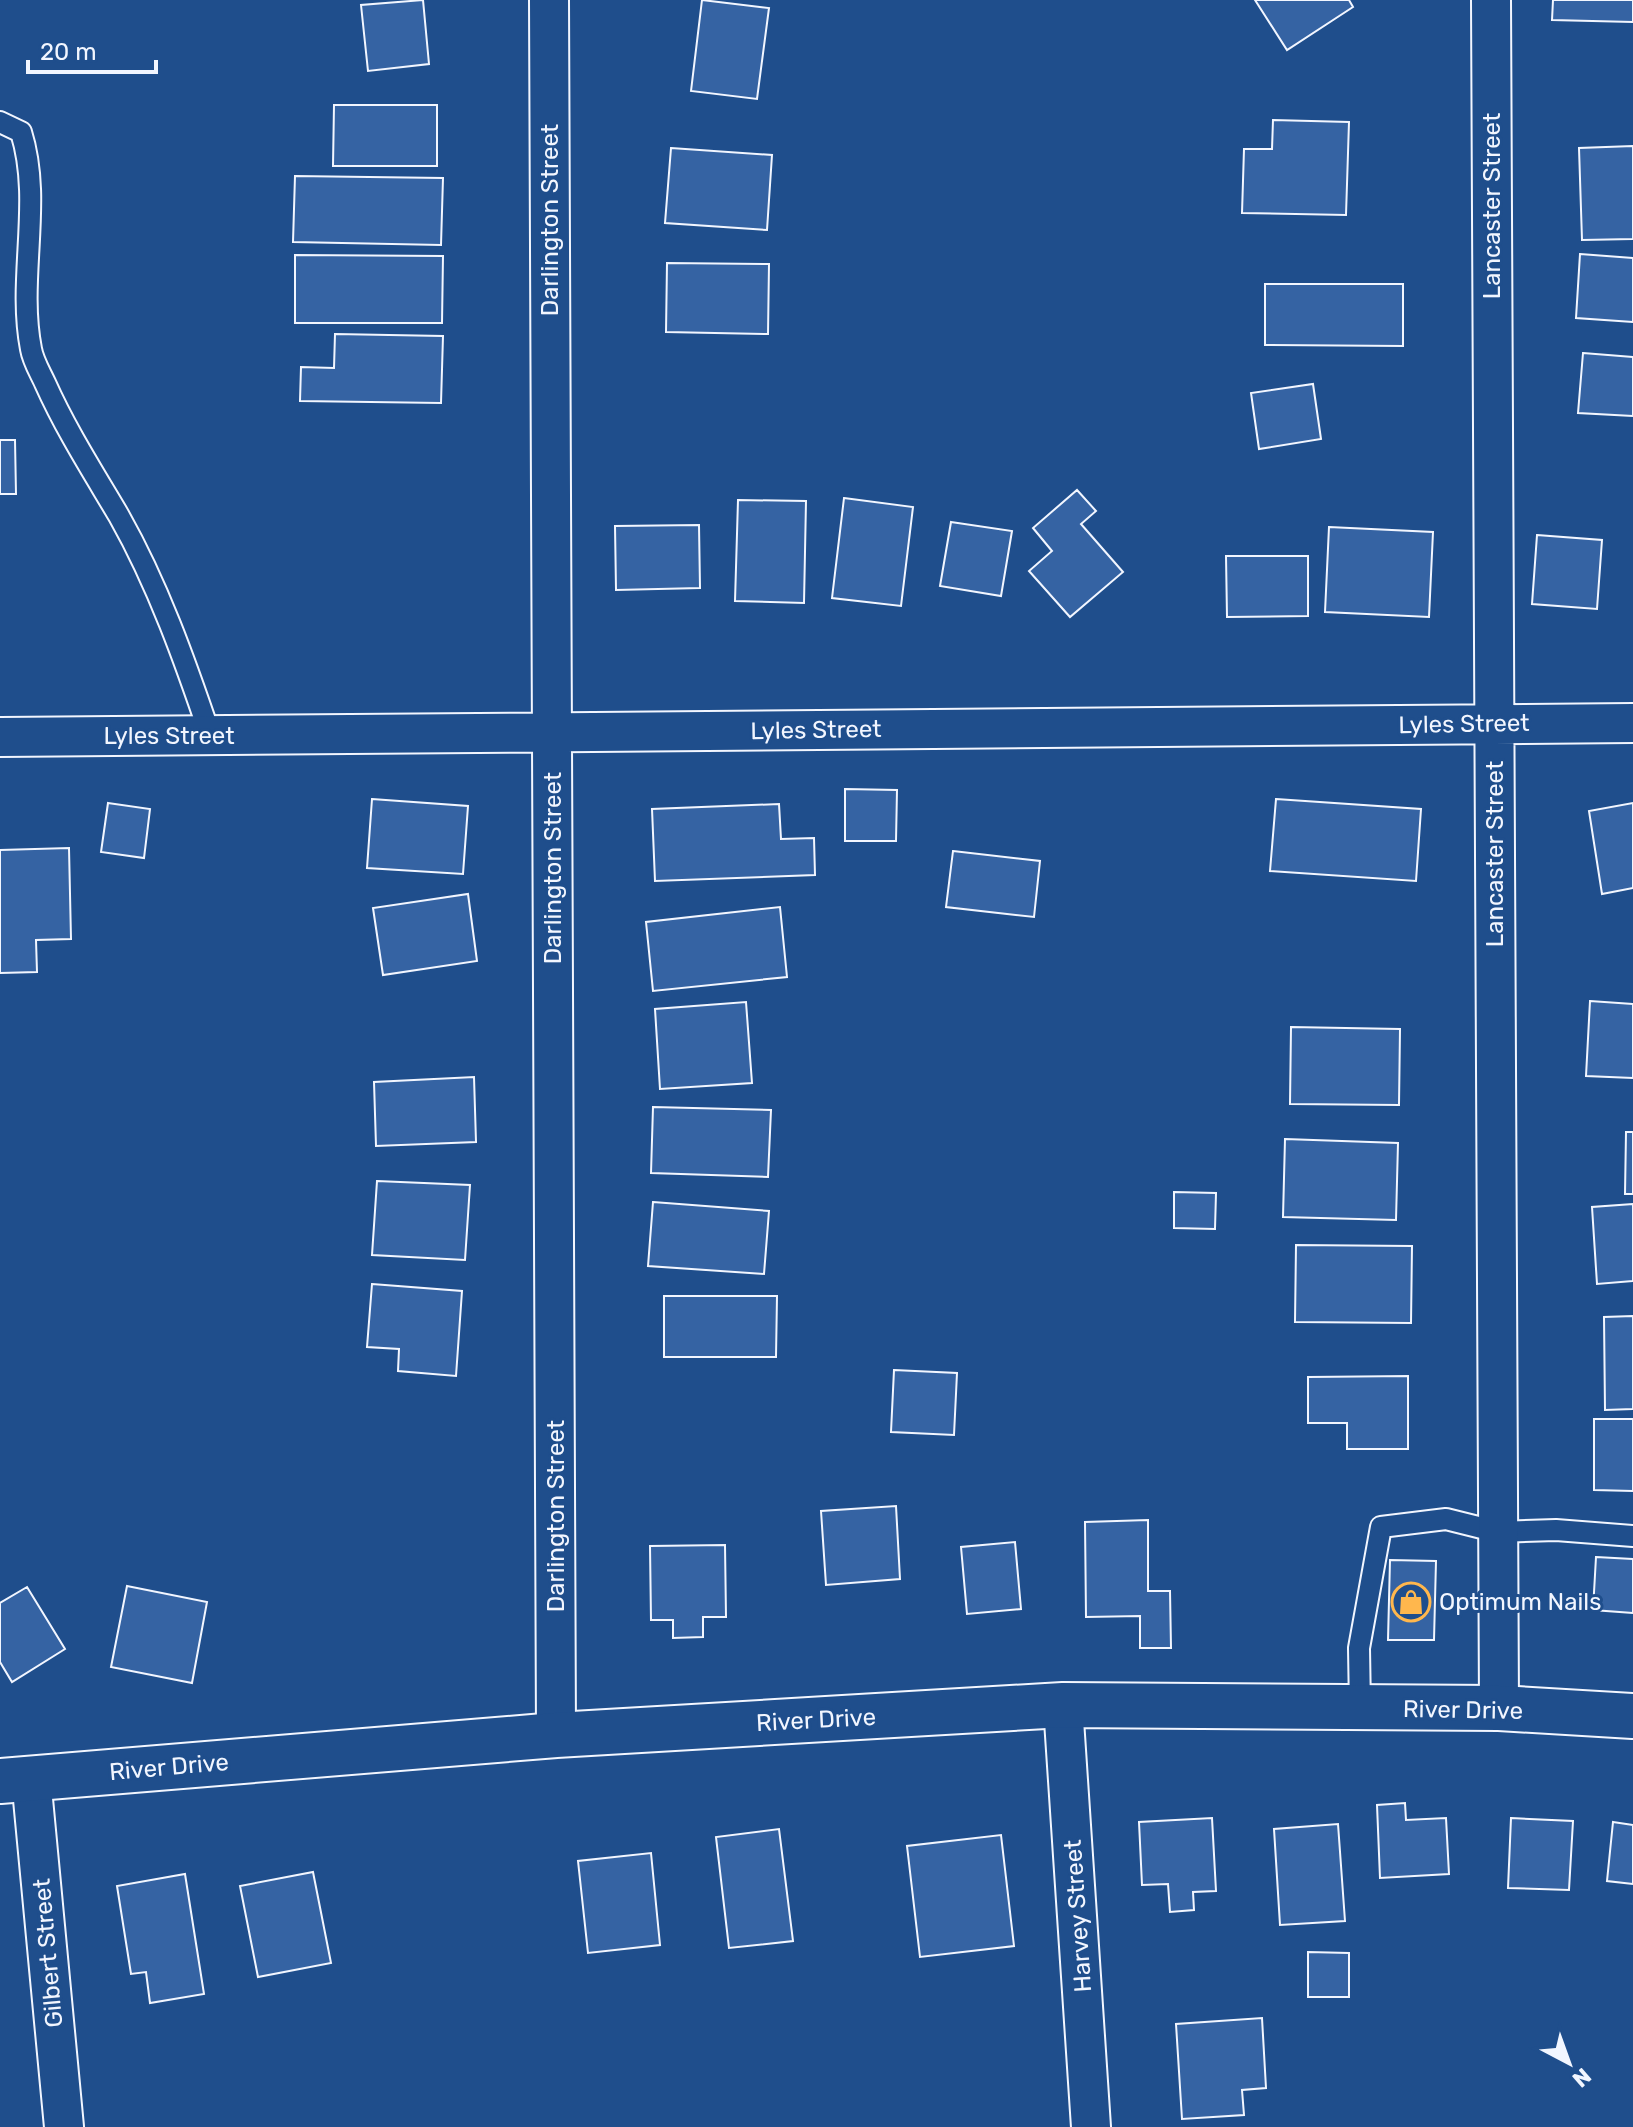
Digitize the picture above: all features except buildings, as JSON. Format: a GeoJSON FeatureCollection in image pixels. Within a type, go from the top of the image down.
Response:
{"type":"FeatureCollection","features":[{"type":"Feature","properties":{"kind":"main road","name":"River Drive"},"geometry":{"type":"LineString","coordinates":[[16,1780],[556,1735],[1063,1705],[1499,1708],[1633,1716]]}},
{"type":"Feature","properties":{"kind":"street","name":"Darlington Street"},"geometry":{"type":"LineString","coordinates":[[549,0],[556,1735]]}},
{"type":"Feature","properties":{"kind":"street","name":"Lancaster Street"},"geometry":{"type":"LineString","coordinates":[[1491,0],[1499,1708]]}},
{"type":"Feature","properties":{"kind":"street","name":"Lyles Street"},"geometry":{"type":"LineString","coordinates":[[0,737],[1633,723]]}},
{"type":"Feature","properties":{"kind":"street","name":"Harvey Street"},"geometry":{"type":"LineString","coordinates":[[1063,1705],[1091,2127]]}},
{"type":"Feature","properties":{"kind":"street","name":"Gilbert Street"},"geometry":{"type":"LineString","coordinates":[[16,1780],[64,2127]]}},
{"type":"Feature","properties":{"kind":"lane"},"geometry":{"type":"LineString","coordinates":[[0,122],[21,132],[28,154],[31,184],[26,277],[31,352],[82,456],[120,518],[180,645],[210,735]]}},
{"type":"Feature","properties":{"kind":"lane"},"geometry":{"type":"LineString","coordinates":[[1360,1709],[1359,1648],[1381,1527],[1446,1519],[1498,1532],[1556,1530],[1633,1536]]}},
{"type":"Feature","properties":{"kind":"place","name":"Optimum Nails"},"geometry":{"type":"Point","coordinates":[1411,1602]}}]}
